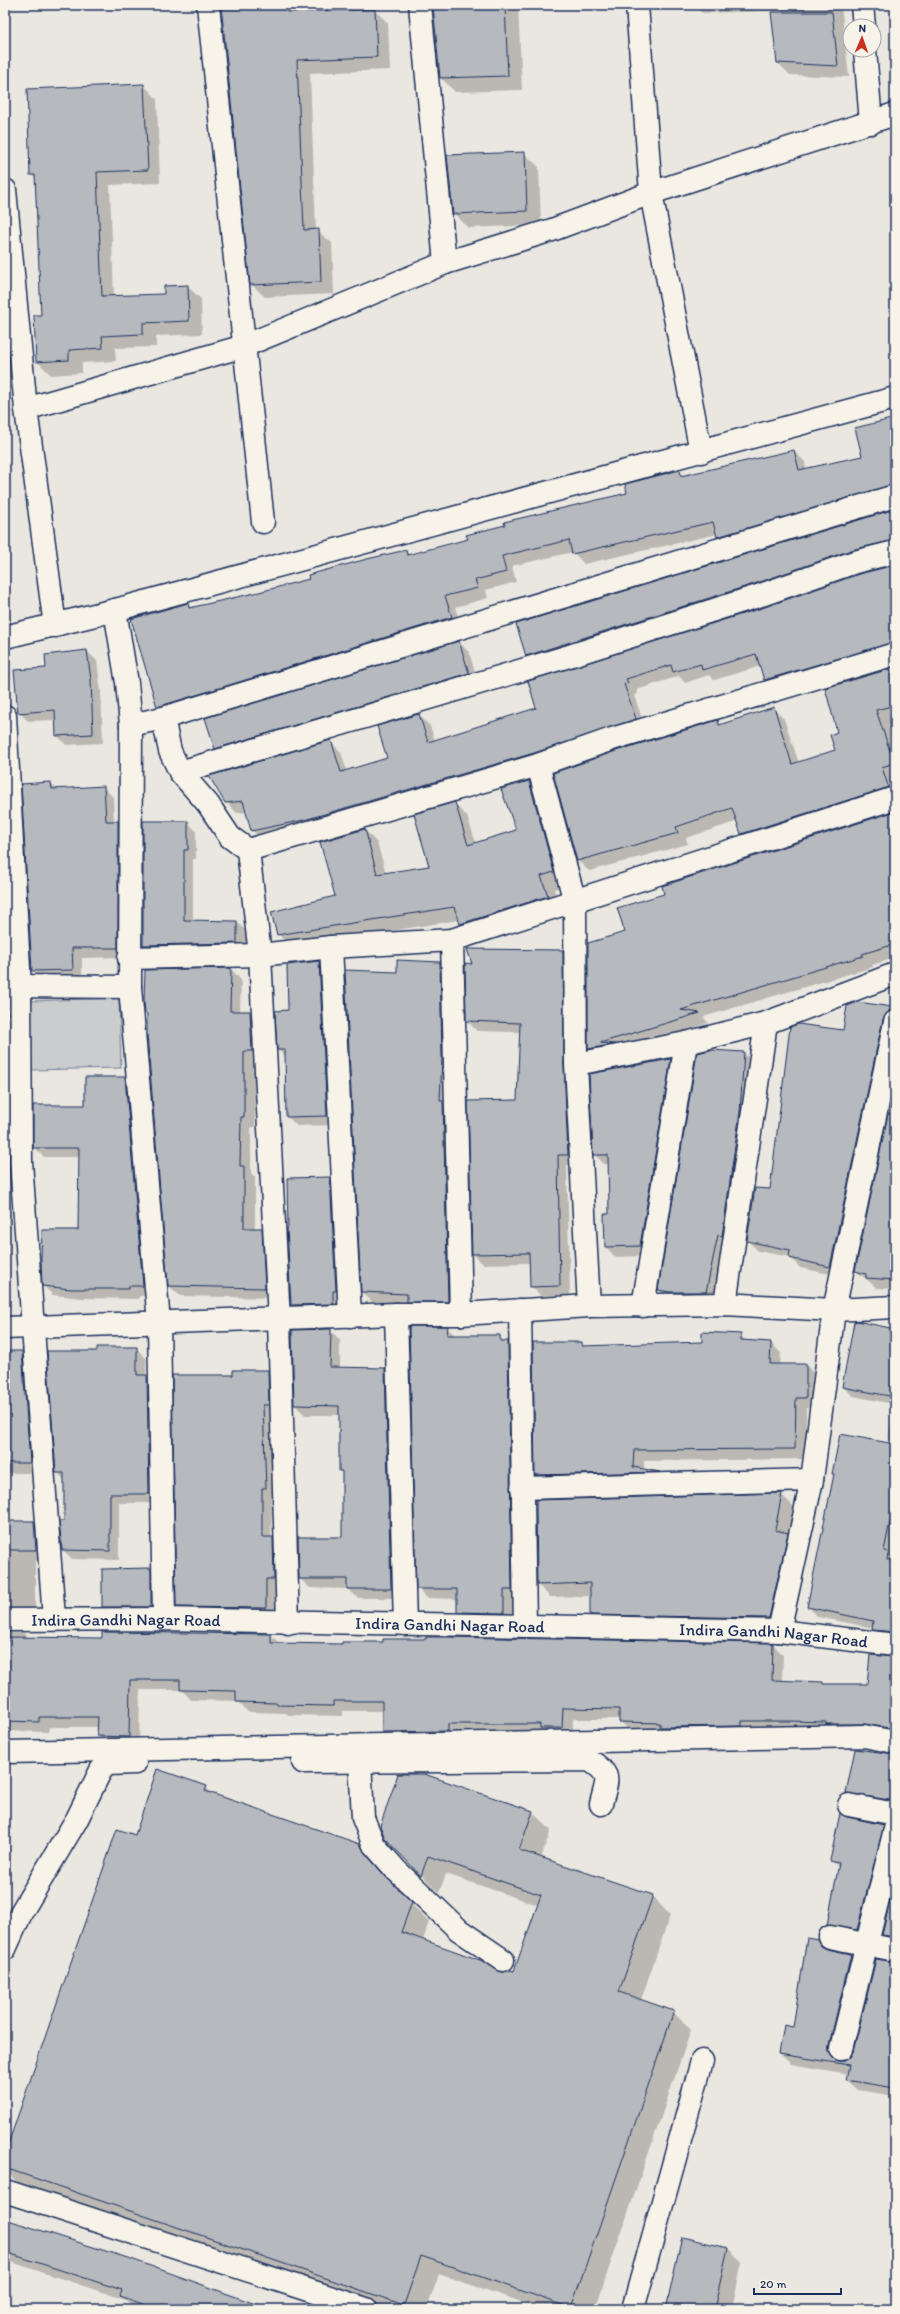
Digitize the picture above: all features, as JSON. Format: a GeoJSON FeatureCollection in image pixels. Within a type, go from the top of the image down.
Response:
{"type":"FeatureCollection","features":[{"type":"Feature","properties":{"kind":"street"},"geometry":{"type":"LineString","coordinates":[[208,5],[263,522]]}},
{"type":"Feature","properties":{"kind":"street"},"geometry":{"type":"LineString","coordinates":[[420,5],[445,263]]}},
{"type":"Feature","properties":{"kind":"street"},"geometry":{"type":"LineString","coordinates":[[637,5],[651,193],[701,452]]}},
{"type":"Feature","properties":{"kind":"street"},"geometry":{"type":"LineString","coordinates":[[862,5],[863,18]]}},
{"type":"Feature","properties":{"kind":"street"},"geometry":{"type":"LineString","coordinates":[[867,58],[871,123]]}},
{"type":"Feature","properties":{"kind":"street"},"geometry":{"type":"LineString","coordinates":[[26,409],[244,346],[445,263],[552,230],[651,193],[895,114]]}},
{"type":"Feature","properties":{"kind":"street"},"geometry":{"type":"LineString","coordinates":[[5,190],[26,409],[55,626]]}},
{"type":"Feature","properties":{"kind":"street"},"geometry":{"type":"LineString","coordinates":[[5,637],[55,626],[115,610],[701,452],[895,398]]}},
{"type":"Feature","properties":{"kind":"street"},"geometry":{"type":"LineString","coordinates":[[131,725],[164,718],[895,496]]}},
{"type":"Feature","properties":{"kind":"street"},"geometry":{"type":"LineString","coordinates":[[180,772],[573,654],[760,596],[841,567],[895,552]]}},
{"type":"Feature","properties":{"kind":"street"},"geometry":{"type":"LineString","coordinates":[[115,610],[127,683],[131,725],[130,987],[159,1323],[164,1619]]}},
{"type":"Feature","properties":{"kind":"street"},"geometry":{"type":"LineString","coordinates":[[248,850],[538,765],[612,739],[895,654]]}},
{"type":"Feature","properties":{"kind":"street"},"geometry":{"type":"LineString","coordinates":[[5,716],[13,986],[21,1162],[35,1327],[54,1619]]}},
{"type":"Feature","properties":{"kind":"street"},"geometry":{"type":"LineString","coordinates":[[164,718],[170,751],[180,772],[208,804],[230,837],[248,850],[260,955],[279,1320],[288,1623]]}},
{"type":"Feature","properties":{"kind":"street"},"geometry":{"type":"LineString","coordinates":[[538,765],[575,902],[576,1064],[589,1306]]}},
{"type":"Feature","properties":{"kind":"street"},"geometry":{"type":"LineString","coordinates":[[129,958],[260,955],[331,947],[452,940],[575,902],[895,798]]}},
{"type":"Feature","properties":{"kind":"street"},"geometry":{"type":"LineString","coordinates":[[452,940],[461,1314]]}},
{"type":"Feature","properties":{"kind":"street"},"geometry":{"type":"LineString","coordinates":[[331,947],[350,1316]]}},
{"type":"Feature","properties":{"kind":"street"},"geometry":{"type":"LineString","coordinates":[[576,1064],[686,1043],[766,1023],[895,974]]}},
{"type":"Feature","properties":{"kind":"street"},"geometry":{"type":"LineString","coordinates":[[13,986],[130,987]]}},
{"type":"Feature","properties":{"kind":"street"},"geometry":{"type":"LineString","coordinates":[[779,1631],[812,1480],[834,1310],[895,1022]]}},
{"type":"Feature","properties":{"kind":"street"},"geometry":{"type":"LineString","coordinates":[[725,1304],[766,1023]]}},
{"type":"Feature","properties":{"kind":"street"},"geometry":{"type":"LineString","coordinates":[[643,1306],[686,1043]]}},
{"type":"Feature","properties":{"kind":"street"},"geometry":{"type":"LineString","coordinates":[[5,1328],[279,1320],[396,1314],[461,1314],[589,1306],[725,1304],[834,1310],[895,1307]]}},
{"type":"Feature","properties":{"kind":"street"},"geometry":{"type":"LineString","coordinates":[[520,1310],[525,1626]]}},
{"type":"Feature","properties":{"kind":"street"},"geometry":{"type":"LineString","coordinates":[[396,1314],[405,1624]]}},
{"type":"Feature","properties":{"kind":"street"},"geometry":{"type":"LineString","coordinates":[[522,1488],[812,1480]]}},
{"type":"Feature","properties":{"kind":"street","name":"Indira Gandhi Nagar Road"},"geometry":{"type":"LineString","coordinates":[[5,1620],[164,1619],[288,1623],[779,1631],[895,1645]]}},
{"type":"Feature","properties":{"kind":"street"},"geometry":{"type":"LineString","coordinates":[[5,1752],[864,1736],[895,1742]]}},
{"type":"Feature","properties":{"kind":"street"},"geometry":{"type":"LineString","coordinates":[[5,1949],[22,1911],[77,1819],[101,1770],[108,1764],[589,1760],[603,1768],[607,1779],[601,1804]]}},
{"type":"Feature","properties":{"kind":"street"},"geometry":{"type":"LineString","coordinates":[[360,1761],[362,1818],[374,1845],[396,1870],[459,1930],[503,1960]]}},
{"type":"Feature","properties":{"kind":"street"},"geometry":{"type":"LineString","coordinates":[[849,1805],[895,1814]]}},
{"type":"Feature","properties":{"kind":"street"},"geometry":{"type":"LineString","coordinates":[[841,2049],[895,1829]]}},
{"type":"Feature","properties":{"kind":"street"},"geometry":{"type":"LineString","coordinates":[[830,1937],[895,1950]]}},
{"type":"Feature","properties":{"kind":"street"},"geometry":{"type":"LineString","coordinates":[[632,2309],[702,2061]]}},
{"type":"Feature","properties":{"kind":"street"},"geometry":{"type":"LineString","coordinates":[[5,2191],[366,2309]]}},
{"type":"Feature","properties":{"kind":"shaded area"},"geometry":{"type":"Polygon","coordinates":[[[119,998],[121,1068],[32,1070],[30,1001],[119,998]]]}},
{"type":"Feature","properties":{"kind":"building"},"geometry":{"type":"Polygon","coordinates":[[[221,5],[287,5],[287,12],[375,9],[377,57],[297,60],[304,230],[319,229],[321,282],[250,285],[221,5]]]}},
{"type":"Feature","properties":{"kind":"building"},"geometry":{"type":"Polygon","coordinates":[[[433,5],[505,5],[508,76],[440,78],[433,5]]]}},
{"type":"Feature","properties":{"kind":"building"},"geometry":{"type":"Polygon","coordinates":[[[771,12],[832,12],[838,66],[777,63],[771,12]]]}},
{"type":"Feature","properties":{"kind":"building"},"geometry":{"type":"Polygon","coordinates":[[[144,84],[148,170],[97,172],[102,296],[164,294],[164,286],[188,285],[189,321],[143,323],[143,334],[102,336],[103,348],[69,350],[69,360],[36,362],[34,315],[41,315],[35,175],[30,175],[27,89],[144,84]]]}},
{"type":"Feature","properties":{"kind":"building"},"geometry":{"type":"Polygon","coordinates":[[[525,152],[527,211],[453,214],[447,155],[525,152]]]}},
{"type":"Feature","properties":{"kind":"building"},"geometry":{"type":"Polygon","coordinates":[[[895,418],[895,484],[717,537],[713,522],[572,554],[569,540],[502,556],[506,572],[475,580],[478,588],[445,596],[452,617],[157,707],[131,619],[188,603],[189,608],[259,592],[309,579],[308,575],[367,559],[406,550],[407,555],[468,539],[466,535],[505,525],[504,522],[627,493],[625,484],[680,470],[681,476],[794,450],[799,470],[862,456],[855,428],[895,418]]]}},
{"type":"Feature","properties":{"kind":"building"},"geometry":{"type":"Polygon","coordinates":[[[895,509],[895,540],[851,550],[757,583],[526,656],[516,624],[895,509]]]}},
{"type":"Feature","properties":{"kind":"building"},"geometry":{"type":"Polygon","coordinates":[[[895,565],[895,642],[764,680],[756,654],[702,670],[701,664],[673,672],[671,665],[626,679],[628,683],[624,684],[636,719],[534,753],[304,820],[251,831],[243,801],[225,803],[209,776],[331,740],[341,772],[387,758],[377,726],[419,714],[428,742],[536,708],[528,681],[765,607],[859,574],[895,565]]]}},
{"type":"Feature","properties":{"kind":"building"},"geometry":{"type":"Polygon","coordinates":[[[459,641],[469,673],[215,749],[205,718],[459,641]]]}},
{"type":"Feature","properties":{"kind":"building"},"geometry":{"type":"Polygon","coordinates":[[[87,650],[91,680],[93,734],[56,736],[55,710],[18,713],[14,670],[46,668],[45,655],[87,650]]]}},
{"type":"Feature","properties":{"kind":"building"},"geometry":{"type":"Polygon","coordinates":[[[890,669],[895,686],[895,705],[876,710],[894,763],[882,767],[888,786],[886,788],[741,834],[732,808],[676,827],[678,833],[577,861],[553,773],[616,751],[718,720],[719,725],[774,707],[792,764],[835,750],[830,735],[837,732],[825,688],[890,669]]]}},
{"type":"Feature","properties":{"kind":"building"},"geometry":{"type":"Polygon","coordinates":[[[529,781],[554,872],[541,876],[548,896],[460,924],[454,907],[277,935],[271,912],[335,896],[320,842],[365,829],[377,874],[429,866],[414,814],[455,802],[468,845],[516,830],[501,789],[529,781]]]}},
{"type":"Feature","properties":{"kind":"building"},"geometry":{"type":"Polygon","coordinates":[[[51,782],[52,789],[104,786],[106,821],[118,821],[118,948],[72,948],[73,970],[32,971],[21,784],[51,782]]]}},
{"type":"Feature","properties":{"kind":"building"},"geometry":{"type":"Polygon","coordinates":[[[893,812],[895,818],[895,944],[862,954],[863,956],[681,1010],[700,1013],[600,1043],[615,1044],[588,1049],[588,943],[625,932],[617,908],[664,894],[662,886],[893,812]]]}},
{"type":"Feature","properties":{"kind":"building"},"geometry":{"type":"Polygon","coordinates":[[[143,821],[188,821],[188,850],[184,850],[184,920],[237,921],[237,943],[143,945],[143,821]]]}},
{"type":"Feature","properties":{"kind":"building"},"geometry":{"type":"Polygon","coordinates":[[[467,949],[563,950],[564,1064],[568,1155],[558,1155],[560,1286],[530,1287],[529,1253],[472,1254],[468,1101],[517,1100],[520,1023],[466,1021],[465,963],[472,964],[467,949]]]}},
{"type":"Feature","properties":{"kind":"building"},"geometry":{"type":"Polygon","coordinates":[[[397,960],[440,962],[442,1058],[440,1101],[443,1101],[448,1302],[407,1302],[407,1294],[361,1292],[345,970],[397,972],[397,960]]]}},
{"type":"Feature","properties":{"kind":"building"},"geometry":{"type":"Polygon","coordinates":[[[319,961],[327,1116],[286,1117],[285,1050],[277,1050],[275,1011],[288,1010],[287,965],[319,961]]]}},
{"type":"Feature","properties":{"kind":"building"},"geometry":{"type":"Polygon","coordinates":[[[231,968],[230,1011],[250,1011],[252,1051],[244,1051],[244,1117],[241,1117],[240,1166],[244,1166],[244,1228],[262,1228],[265,1288],[168,1286],[147,1034],[147,1014],[145,1013],[144,1001],[145,970],[231,968]]]}},
{"type":"Feature","properties":{"kind":"building"},"geometry":{"type":"Polygon","coordinates":[[[858,1002],[892,1007],[883,1019],[830,1267],[789,1258],[790,1250],[747,1241],[755,1188],[770,1189],[790,1027],[798,1024],[843,1030],[847,1006],[858,1002]]]}},
{"type":"Feature","properties":{"kind":"building"},"geometry":{"type":"Polygon","coordinates":[[[710,1050],[744,1052],[740,1112],[722,1236],[718,1235],[706,1292],[670,1292],[658,1290],[697,1053],[710,1050]]]}},
{"type":"Feature","properties":{"kind":"building"},"geometry":{"type":"Polygon","coordinates":[[[671,1059],[640,1246],[605,1247],[604,1214],[609,1214],[608,1155],[593,1155],[589,1074],[671,1059]]]}},
{"type":"Feature","properties":{"kind":"building"},"geometry":{"type":"Polygon","coordinates":[[[85,1077],[125,1077],[143,1286],[129,1286],[129,1289],[71,1289],[42,1286],[42,1230],[78,1230],[79,1148],[33,1148],[33,1105],[85,1105],[85,1077]]]}},
{"type":"Feature","properties":{"kind":"building"},"geometry":{"type":"Polygon","coordinates":[[[888,1114],[895,1114],[895,1280],[866,1278],[866,1274],[855,1271],[888,1114]]]}},
{"type":"Feature","properties":{"kind":"building"},"geometry":{"type":"Polygon","coordinates":[[[330,1177],[336,1291],[333,1291],[333,1304],[291,1305],[287,1228],[287,1178],[330,1177]]]}},
{"type":"Feature","properties":{"kind":"building"},"geometry":{"type":"Polygon","coordinates":[[[857,1321],[895,1329],[895,1397],[842,1387],[854,1322],[857,1321]]]}},
{"type":"Feature","properties":{"kind":"building"},"geometry":{"type":"Polygon","coordinates":[[[409,1326],[448,1326],[447,1335],[500,1335],[500,1341],[508,1341],[512,1590],[504,1590],[504,1613],[457,1612],[457,1589],[416,1589],[409,1326]]]}},
{"type":"Feature","properties":{"kind":"building"},"geometry":{"type":"Polygon","coordinates":[[[331,1329],[330,1367],[385,1368],[391,1589],[347,1589],[347,1579],[299,1579],[298,1537],[342,1537],[342,1471],[339,1471],[339,1406],[294,1405],[292,1330],[331,1329]]]}},
{"type":"Feature","properties":{"kind":"building"},"geometry":{"type":"Polygon","coordinates":[[[702,1332],[741,1334],[741,1340],[771,1342],[770,1364],[806,1364],[806,1398],[796,1398],[795,1449],[634,1450],[633,1467],[660,1472],[535,1475],[533,1342],[582,1342],[582,1346],[702,1342],[702,1332]]]}},
{"type":"Feature","properties":{"kind":"building"},"geometry":{"type":"Polygon","coordinates":[[[97,1347],[137,1347],[137,1375],[147,1375],[149,1494],[110,1494],[110,1551],[62,1550],[59,1521],[64,1521],[64,1473],[56,1473],[47,1351],[97,1351],[97,1347]]]}},
{"type":"Feature","properties":{"kind":"building"},"geometry":{"type":"Polygon","coordinates":[[[5,1351],[22,1351],[30,1463],[5,1463],[5,1351]]]}},
{"type":"Feature","properties":{"kind":"building"},"geometry":{"type":"Polygon","coordinates":[[[233,1370],[268,1370],[269,1405],[263,1405],[266,1488],[262,1488],[262,1537],[273,1537],[274,1579],[266,1579],[266,1608],[176,1607],[172,1375],[233,1375],[233,1370]]]}},
{"type":"Feature","properties":{"kind":"building"},"geometry":{"type":"Polygon","coordinates":[[[840,1434],[895,1444],[895,1497],[884,1551],[888,1552],[887,1560],[895,1560],[895,1632],[872,1630],[873,1621],[807,1607],[834,1474],[832,1474],[840,1434]]]}},
{"type":"Feature","properties":{"kind":"building"},"geometry":{"type":"Polygon","coordinates":[[[782,1493],[775,1530],[788,1533],[769,1618],[590,1615],[590,1583],[537,1585],[536,1500],[782,1493]]]}},
{"type":"Feature","properties":{"kind":"building"},"geometry":{"type":"Polygon","coordinates":[[[5,1521],[34,1521],[36,1550],[5,1550],[5,1521]]]}},
{"type":"Feature","properties":{"kind":"building"},"geometry":{"type":"Polygon","coordinates":[[[151,1568],[151,1607],[102,1607],[102,1569],[151,1568]]]}},
{"type":"Feature","properties":{"kind":"building"},"geometry":{"type":"Polygon","coordinates":[[[102,1632],[271,1634],[271,1643],[342,1644],[342,1642],[383,1642],[383,1639],[426,1639],[426,1637],[446,1637],[773,1643],[772,1680],[823,1682],[823,1684],[867,1684],[870,1655],[895,1657],[895,1729],[864,1724],[826,1724],[826,1722],[789,1721],[742,1721],[742,1726],[660,1727],[660,1723],[619,1722],[619,1709],[563,1708],[562,1728],[540,1728],[540,1724],[448,1724],[448,1731],[382,1732],[382,1701],[333,1701],[333,1706],[277,1705],[277,1703],[236,1702],[236,1691],[180,1690],[180,1680],[130,1680],[129,1737],[97,1736],[98,1717],[39,1717],[39,1722],[5,1721],[5,1637],[102,1638],[102,1632]]]}},
{"type":"Feature","properties":{"kind":"building"},"geometry":{"type":"Polygon","coordinates":[[[855,1749],[895,1754],[895,1801],[846,1793],[855,1749]]]}},
{"type":"Feature","properties":{"kind":"building"},"geometry":{"type":"Polygon","coordinates":[[[157,1769],[207,1786],[205,1791],[360,1844],[365,1853],[387,1878],[412,1902],[401,1932],[480,1960],[502,1972],[510,1970],[514,1971],[541,1895],[428,1856],[421,1876],[385,1838],[380,1826],[398,1774],[424,1774],[533,1811],[519,1850],[653,1895],[619,1992],[674,2011],[571,2308],[421,2256],[404,2305],[5,2168],[5,2153],[117,1829],[135,1835],[157,1769]]]}},
{"type":"Feature","properties":{"kind":"building"},"geometry":{"type":"Polygon","coordinates":[[[840,1813],[847,1817],[884,1825],[857,1930],[827,1925],[839,1863],[830,1861],[840,1813]]]}},
{"type":"Feature","properties":{"kind":"building"},"geometry":{"type":"Polygon","coordinates":[[[895,1881],[895,1937],[882,1935],[895,1881]]]}},
{"type":"Feature","properties":{"kind":"building"},"geometry":{"type":"Polygon","coordinates":[[[807,1938],[818,1940],[821,1946],[827,1949],[851,1954],[829,2046],[829,2053],[838,2061],[845,2061],[853,2052],[876,1959],[895,1962],[895,2088],[846,2080],[849,2065],[779,2054],[784,2025],[793,2027],[807,1938]]]}},
{"type":"Feature","properties":{"kind":"building"},"geometry":{"type":"Polygon","coordinates":[[[5,2219],[134,2260],[261,2306],[261,2309],[157,2309],[120,2296],[122,2290],[5,2252],[5,2219]]]}},
{"type":"Feature","properties":{"kind":"building"},"geometry":{"type":"Polygon","coordinates":[[[682,2237],[728,2248],[714,2309],[666,2309],[682,2237]]]}}]}
